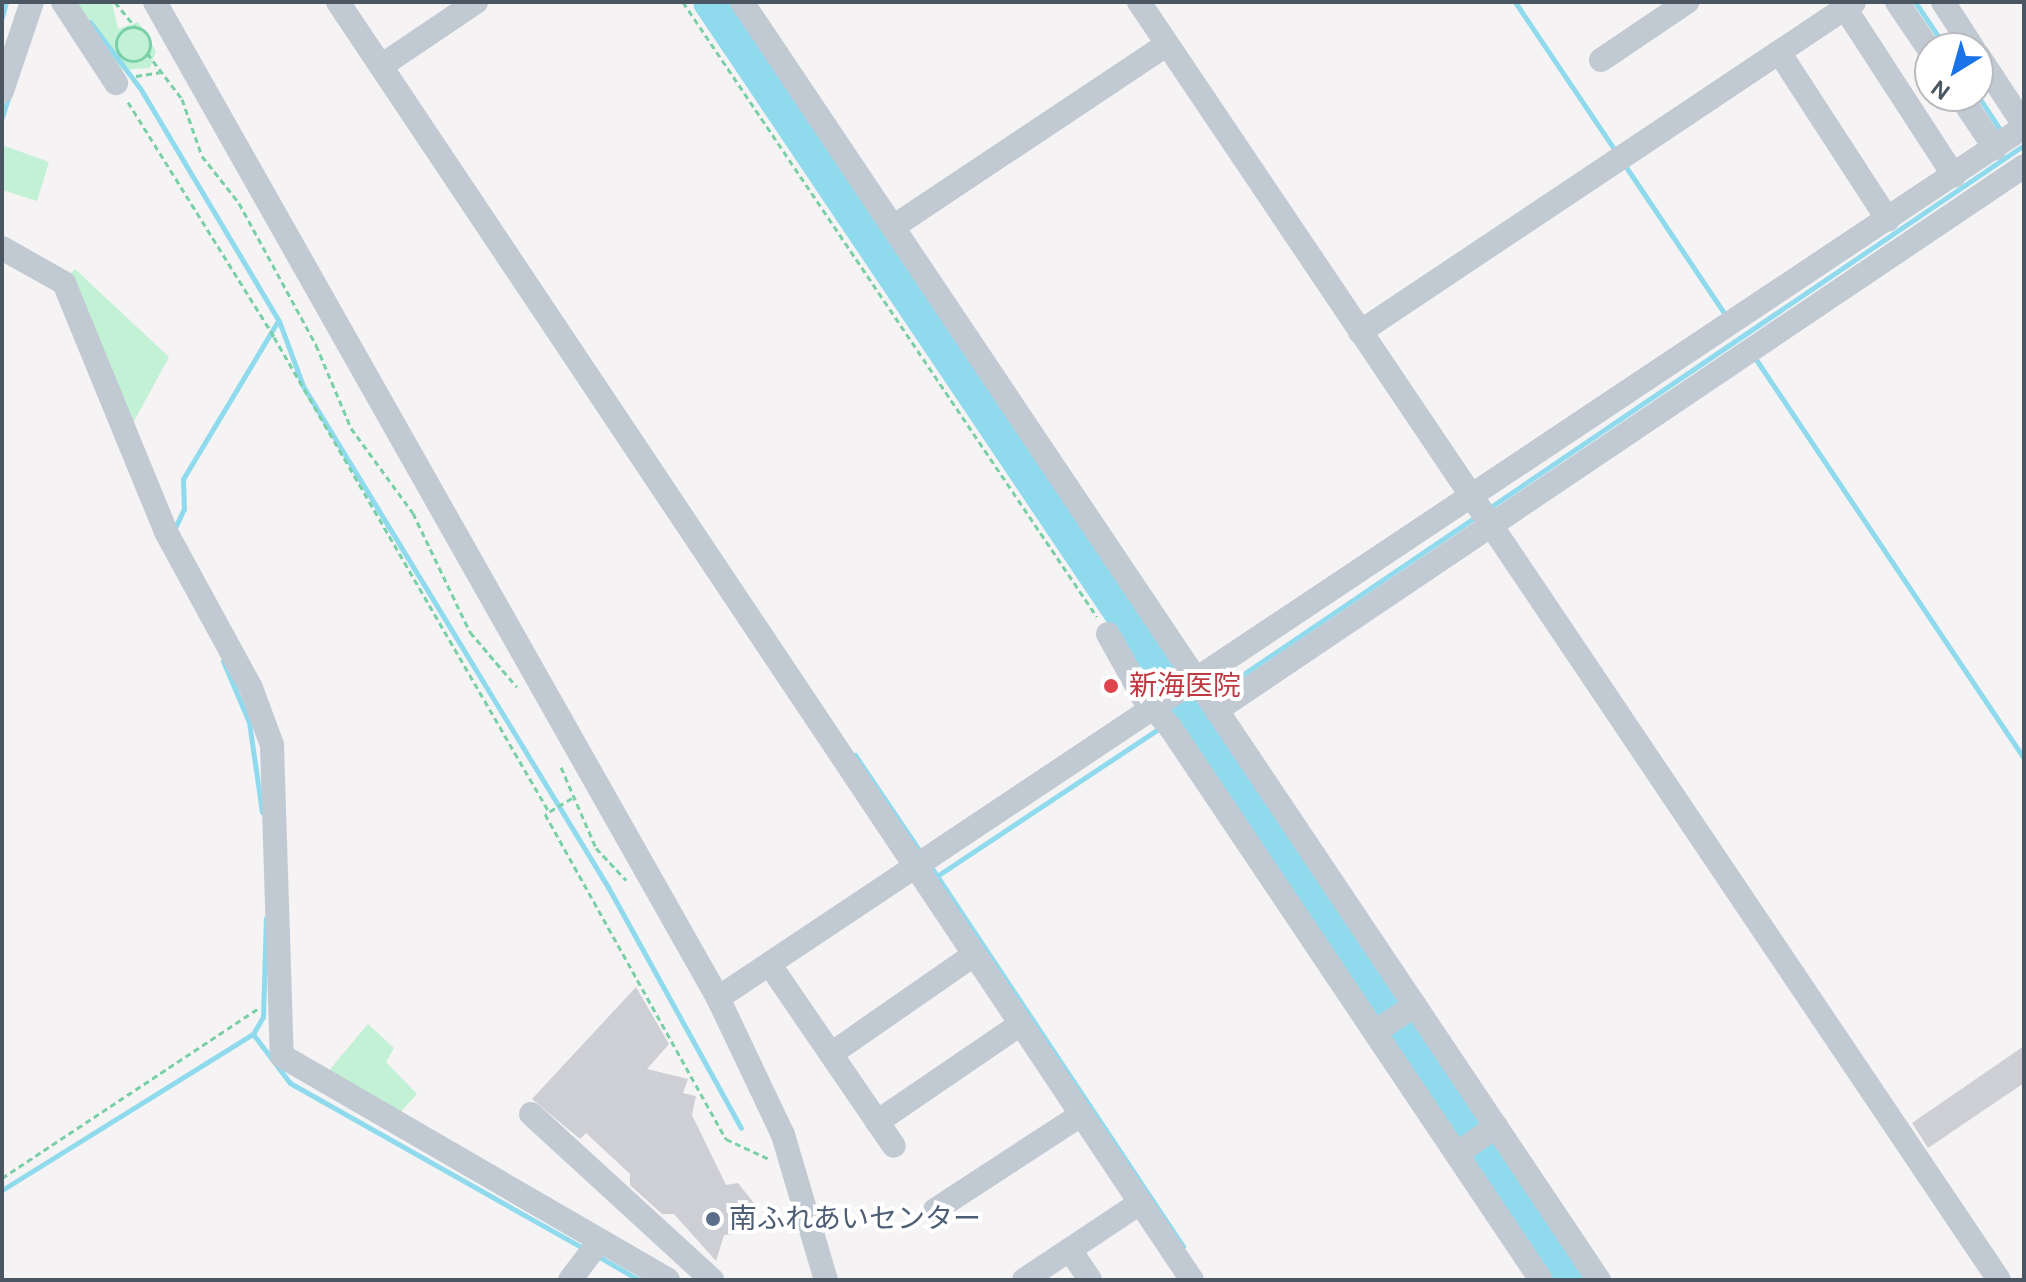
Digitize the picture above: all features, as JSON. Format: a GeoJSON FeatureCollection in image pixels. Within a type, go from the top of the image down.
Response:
{"type":"FeatureCollection","features":[{"type":"Feature","properties":{"kind":"street"},"geometry":{"type":"LineString","coordinates":[[2,91],[32,2]]}},
{"type":"Feature","properties":{"kind":"street"},"geometry":{"type":"LineString","coordinates":[[63,2],[127,80]]}},
{"type":"Feature","properties":{"kind":"street"},"geometry":{"type":"LineString","coordinates":[[155,2],[718,998],[783,1135],[826,1280]]}},
{"type":"Feature","properties":{"kind":"street"},"geometry":{"type":"LineString","coordinates":[[338,2],[388,61],[925,863],[972,956],[1192,1280]]}},
{"type":"Feature","properties":{"kind":"street"},"geometry":{"type":"LineString","coordinates":[[388,61],[476,2]]}},
{"type":"Feature","properties":{"kind":"street"},"geometry":{"type":"LineString","coordinates":[[742,2],[1192,685],[1217,710],[1490,1130],[1599,1280]]}},
{"type":"Feature","properties":{"kind":"street"},"geometry":{"type":"LineString","coordinates":[[1139,2],[1162,48],[1360,332],[1482,519],[1999,1280]]}},
{"type":"Feature","properties":{"kind":"street"},"geometry":{"type":"LineString","coordinates":[[1601,60],[1687,2]]}},
{"type":"Feature","properties":{"kind":"street"},"geometry":{"type":"LineString","coordinates":[[1897,2],[1917,32]]}},
{"type":"Feature","properties":{"kind":"street"},"geometry":{"type":"LineString","coordinates":[[1943,2],[1963,32]]}},
{"type":"Feature","properties":{"kind":"street"},"geometry":{"type":"LineString","coordinates":[[1360,332],[1849,5],[1954,176]]}},
{"type":"Feature","properties":{"kind":"street"},"geometry":{"type":"LineString","coordinates":[[893,227],[1162,48]]}},
{"type":"Feature","properties":{"kind":"street"},"geometry":{"type":"LineString","coordinates":[[1779,52],[1888,220]]}},
{"type":"Feature","properties":{"kind":"street"},"geometry":{"type":"LineString","coordinates":[[1994,94],[2011,135]]}},
{"type":"Feature","properties":{"kind":"street"},"geometry":{"type":"LineString","coordinates":[[1981,112],[2011,135]]}},
{"type":"Feature","properties":{"kind":"street"},"geometry":{"type":"LineString","coordinates":[[1217,710],[1888,220],[2011,135]]}},
{"type":"Feature","properties":{"kind":"street"},"geometry":{"type":"LineString","coordinates":[[718,998],[1192,685],[1482,519],[2022,167]]}},
{"type":"Feature","properties":{"kind":"street"},"geometry":{"type":"LineString","coordinates":[[2,248],[64,283],[169,537],[251,688],[272,745],[282,1056],[594,1250],[668,1280]]}},
{"type":"Feature","properties":{"kind":"street"},"geometry":{"type":"LineString","coordinates":[[1108,634],[1378,1030],[1541,1280]]}},
{"type":"Feature","properties":{"kind":"street"},"geometry":{"type":"LineString","coordinates":[[831,1054],[972,956]]}},
{"type":"Feature","properties":{"kind":"street"},"geometry":{"type":"LineString","coordinates":[[770,965],[894,1146]]}},
{"type":"Feature","properties":{"kind":"street"},"geometry":{"type":"LineString","coordinates":[[1378,1030],[1409,1009]]}},
{"type":"Feature","properties":{"kind":"street"},"geometry":{"type":"LineString","coordinates":[[877,1122],[1019,1025]]}},
{"type":"Feature","properties":{"kind":"street"},"geometry":{"type":"LineString","coordinates":[[531,1114],[712,1280]]}},
{"type":"Feature","properties":{"kind":"street"},"geometry":{"type":"LineString","coordinates":[[935,1210],[1081,1115]]}},
{"type":"Feature","properties":{"kind":"street"},"geometry":{"type":"LineString","coordinates":[[1459,1152],[1490,1130]]}},
{"type":"Feature","properties":{"kind":"street"},"geometry":{"type":"LineString","coordinates":[[1024,1280],[1140,1203]]}},
{"type":"Feature","properties":{"kind":"street"},"geometry":{"type":"LineString","coordinates":[[570,1280],[594,1250]]}},
{"type":"Feature","properties":{"kind":"street"},"geometry":{"type":"LineString","coordinates":[[1070,1250],[1090,1280]]}},
{"type":"Feature","properties":{"kind":"path"},"geometry":{"type":"LineString","coordinates":[[115,2],[135,27],[148,37],[147,53],[301,316],[357,437],[413,513],[470,632],[525,701]]}},
{"type":"Feature","properties":{"kind":"path"},"geometry":{"type":"LineString","coordinates":[[683,2],[1108,634]]}},
{"type":"Feature","properties":{"kind":"path"},"geometry":{"type":"LineString","coordinates":[[135,27],[120,33],[117,49],[133,61],[147,53]]}},
{"type":"Feature","properties":{"kind":"path"},"geometry":{"type":"LineString","coordinates":[[160,72],[127,80],[267,331],[274,337],[551,811],[726,1139],[776,1161]]}},
{"type":"Feature","properties":{"kind":"path"},"geometry":{"type":"LineString","coordinates":[[560,763],[572,798],[596,848],[634,884]]}},
{"type":"Feature","properties":{"kind":"path"},"geometry":{"type":"LineString","coordinates":[[551,811],[572,798]]}},
{"type":"Feature","properties":{"kind":"path"},"geometry":{"type":"LineString","coordinates":[[2,1178],[257,1009]]}},
{"type":"Feature","properties":{"kind":"green space"},"geometry":{"type":"Polygon","coordinates":[[[67,2],[112,2],[118,29],[138,22],[156,51],[150,68],[119,70],[67,2]]]}},
{"type":"Feature","properties":{"kind":"green space"},"geometry":{"type":"Polygon","coordinates":[[[2,145],[49,162],[37,201],[2,190],[2,145]]]}},
{"type":"Feature","properties":{"kind":"green space"},"geometry":{"type":"Polygon","coordinates":[[[75,269],[169,357],[132,425],[67,277],[75,269]]]}},
{"type":"Feature","properties":{"kind":"green space"},"geometry":{"type":"Polygon","coordinates":[[[368,1024],[394,1048],[386,1062],[417,1094],[398,1115],[326,1074],[368,1024]]]}},
{"type":"Feature","properties":{"kind":"building"},"geometry":{"type":"Polygon","coordinates":[[[636,987],[669,1044],[647,1069],[688,1079],[683,1093],[696,1096],[692,1115],[726,1185],[738,1183],[753,1202],[745,1233],[724,1235],[716,1261],[674,1214],[662,1214],[630,1185],[630,1174],[586,1133],[580,1139],[532,1099],[636,987]]]}},
{"type":"Feature","properties":{"kind":"building"},"geometry":{"type":"Polygon","coordinates":[[[2024,1046],[2024,1083],[1928,1148],[1912,1123],[2024,1046]]]}},
{"type":"Feature","properties":{"kind":"waterway"},"geometry":{"type":"LineString","coordinates":[[2,17],[6,2]]}},
{"type":"Feature","properties":{"kind":"waterway"},"geometry":{"type":"LineString","coordinates":[[709,2],[1568,1280]]}},
{"type":"Feature","properties":{"kind":"waterway"},"geometry":{"type":"LineString","coordinates":[[1515,2],[1616,152]]}},
{"type":"Feature","properties":{"kind":"waterway"},"geometry":{"type":"LineString","coordinates":[[1915,2],[1935,32]]}},
{"type":"Feature","properties":{"kind":"waterway"},"geometry":{"type":"LineString","coordinates":[[90,22],[140,88],[279,321],[303,386],[608,887],[741,1128]]}},
{"type":"Feature","properties":{"kind":"waterway"},"geometry":{"type":"LineString","coordinates":[[2,117],[9,95]]}},
{"type":"Feature","properties":{"kind":"waterway"},"geometry":{"type":"LineString","coordinates":[[1989,112],[2003,134]]}},
{"type":"Feature","properties":{"kind":"waterway"},"geometry":{"type":"LineString","coordinates":[[1489,508],[2024,145]]}},
{"type":"Feature","properties":{"kind":"waterway"},"geometry":{"type":"LineString","coordinates":[[1624,164],[1724,313]]}},
{"type":"Feature","properties":{"kind":"waterway"},"geometry":{"type":"LineString","coordinates":[[174,530],[184,509],[183,479],[278,321]]}},
{"type":"Feature","properties":{"kind":"waterway"},"geometry":{"type":"LineString","coordinates":[[1757,361],[2024,758]]}},
{"type":"Feature","properties":{"kind":"waterway"},"geometry":{"type":"LineString","coordinates":[[1217,692],[1478,515]]}},
{"type":"Feature","properties":{"kind":"waterway"},"geometry":{"type":"LineString","coordinates":[[223,661],[249,722],[262,812]]}},
{"type":"Feature","properties":{"kind":"waterway"},"geometry":{"type":"LineString","coordinates":[[1188,715],[1196,710]]}},
{"type":"Feature","properties":{"kind":"waterway"},"geometry":{"type":"LineString","coordinates":[[1174,718],[1185,711]]}},
{"type":"Feature","properties":{"kind":"waterway"},"geometry":{"type":"LineString","coordinates":[[937,876],[1158,729]]}},
{"type":"Feature","properties":{"kind":"waterway"},"geometry":{"type":"LineString","coordinates":[[855,755],[921,853]]}},
{"type":"Feature","properties":{"kind":"waterway"},"geometry":{"type":"LineString","coordinates":[[929,864],[1183,1246]]}},
{"type":"Feature","properties":{"kind":"waterway"},"geometry":{"type":"LineString","coordinates":[[253,1034],[263,1017],[266,918]]}},
{"type":"Feature","properties":{"kind":"waterway"},"geometry":{"type":"LineString","coordinates":[[2,1190],[253,1034],[290,1083],[583,1248]]}},
{"type":"Feature","properties":{"kind":"waterway"},"geometry":{"type":"LineString","coordinates":[[596,1255],[639,1280]]}},
{"type":"Feature","properties":{"kind":"place","name":"新海医院"},"geometry":{"type":"Point","coordinates":[1111,686]}},
{"type":"Feature","properties":{"kind":"place","name":"南ふれあいセンター"},"geometry":{"type":"Point","coordinates":[713,1219]}}]}
